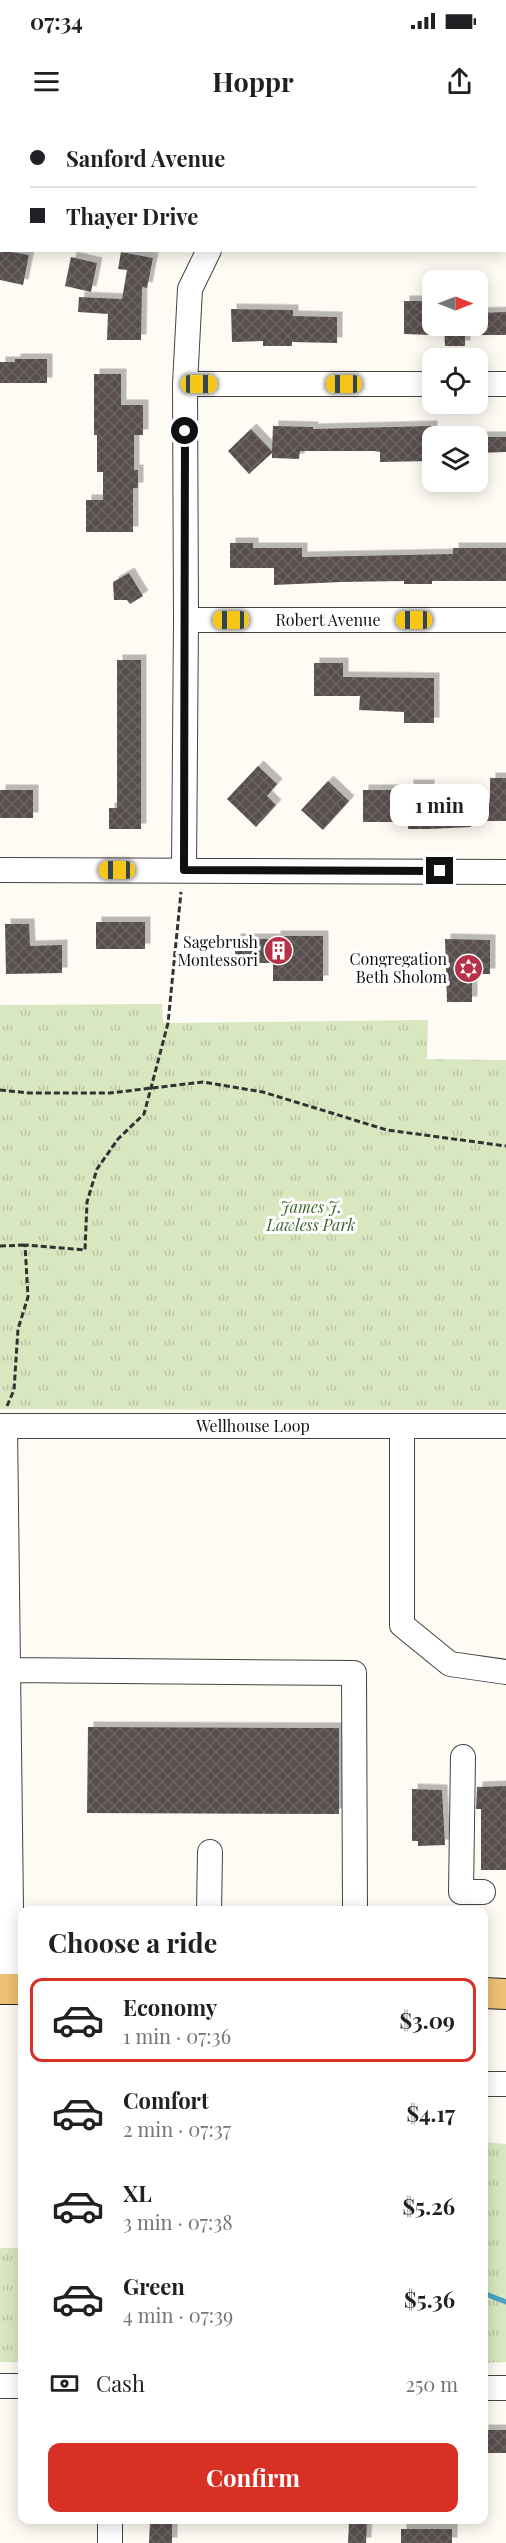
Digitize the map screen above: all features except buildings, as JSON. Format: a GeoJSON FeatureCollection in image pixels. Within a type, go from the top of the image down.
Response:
{"type":"FeatureCollection","features":[{"type":"Feature","properties":{"kind":"main road"},"geometry":{"type":"LineString","coordinates":[[488,1994],[506,1994]]}},
{"type":"Feature","properties":{"kind":"street"},"geometry":{"type":"LineString","coordinates":[[183,878],[186,620],[185,384],[190,289],[208,252]]}},
{"type":"Feature","properties":{"kind":"street"},"geometry":{"type":"LineString","coordinates":[[185,384],[422,384]]}},
{"type":"Feature","properties":{"kind":"street"},"geometry":{"type":"LineString","coordinates":[[488,384],[506,384]]}},
{"type":"Feature","properties":{"kind":"street","name":"Robert Avenue"},"geometry":{"type":"LineString","coordinates":[[186,620],[506,620]]}},
{"type":"Feature","properties":{"kind":"street"},"geometry":{"type":"LineString","coordinates":[[0,870],[183,878],[506,872]]}},
{"type":"Feature","properties":{"kind":"street"},"geometry":{"type":"LineString","coordinates":[[3,1426],[12,1989]]}},
{"type":"Feature","properties":{"kind":"street","name":"Wellhouse Loop"},"geometry":{"type":"LineString","coordinates":[[3,1426],[506,1426]]}},
{"type":"Feature","properties":{"kind":"street"},"geometry":{"type":"LineString","coordinates":[[402,1426],[402,1625],[450,1664],[506,1672]]}},
{"type":"Feature","properties":{"kind":"street"},"geometry":{"type":"LineString","coordinates":[[8,1670],[354,1673],[355,1906]]}},
{"type":"Feature","properties":{"kind":"street"},"geometry":{"type":"LineString","coordinates":[[463,1756],[461,1892],[483,1892]]}},
{"type":"Feature","properties":{"kind":"street"},"geometry":{"type":"LineString","coordinates":[[209,1906],[210,1852]]}},
{"type":"Feature","properties":{"kind":"street"},"geometry":{"type":"LineString","coordinates":[[488,2084],[506,2084]]}},
{"type":"Feature","properties":{"kind":"street"},"geometry":{"type":"LineString","coordinates":[[0,2386],[18,2386]]}},
{"type":"Feature","properties":{"kind":"street"},"geometry":{"type":"LineString","coordinates":[[488,2388],[506,2388]]}},
{"type":"Feature","properties":{"kind":"street"},"geometry":{"type":"LineString","coordinates":[[110,2524],[110,2543]]}},
{"type":"Feature","properties":{"kind":"path"},"geometry":{"type":"LineString","coordinates":[[0,1246],[25,1245],[85,1250],[87,1202],[97,1168],[118,1139],[144,1114],[151,1088],[168,1023],[183,878]]}},
{"type":"Feature","properties":{"kind":"path"},"geometry":{"type":"LineString","coordinates":[[0,1090],[29,1094],[110,1094],[203,1082],[263,1092],[387,1131],[506,1146]]}},
{"type":"Feature","properties":{"kind":"path"},"geometry":{"type":"LineString","coordinates":[[3,1426],[6,1409],[14,1390],[18,1329],[28,1297],[25,1245]]}},
{"type":"Feature","properties":{"kind":"green space","name":"James J. Lawless Park"},"geometry":{"type":"Polygon","coordinates":[[[162,1004],[163,1023],[428,1020],[427,1059],[506,1060],[506,1410],[0,1409],[0,1005],[162,1004]]]}},
{"type":"Feature","properties":{"kind":"green space"},"geometry":{"type":"Polygon","coordinates":[[[488,2142],[506,2144],[506,2362],[488,2363],[488,2142]]]}},
{"type":"Feature","properties":{"kind":"green space"},"geometry":{"type":"Polygon","coordinates":[[[0,2248],[18,2248],[18,2362],[0,2362],[0,2248]]]}},
{"type":"Feature","properties":{"kind":"waterway"},"geometry":{"type":"LineString","coordinates":[[488,2295],[506,2302]]}},
{"type":"Feature","properties":{"kind":"place","name":"Sagebrush Montessori"},"geometry":{"type":"Point","coordinates":[279,951]}},
{"type":"Feature","properties":{"kind":"place","name":"Congregation Beth Sholom"},"geometry":{"type":"Point","coordinates":[468,968]}},
{"type":"Feature","properties":{"kind":"route"},"geometry":{"type":"LineString","coordinates":[[185,431],[184,870],[440,871]]}}]}
